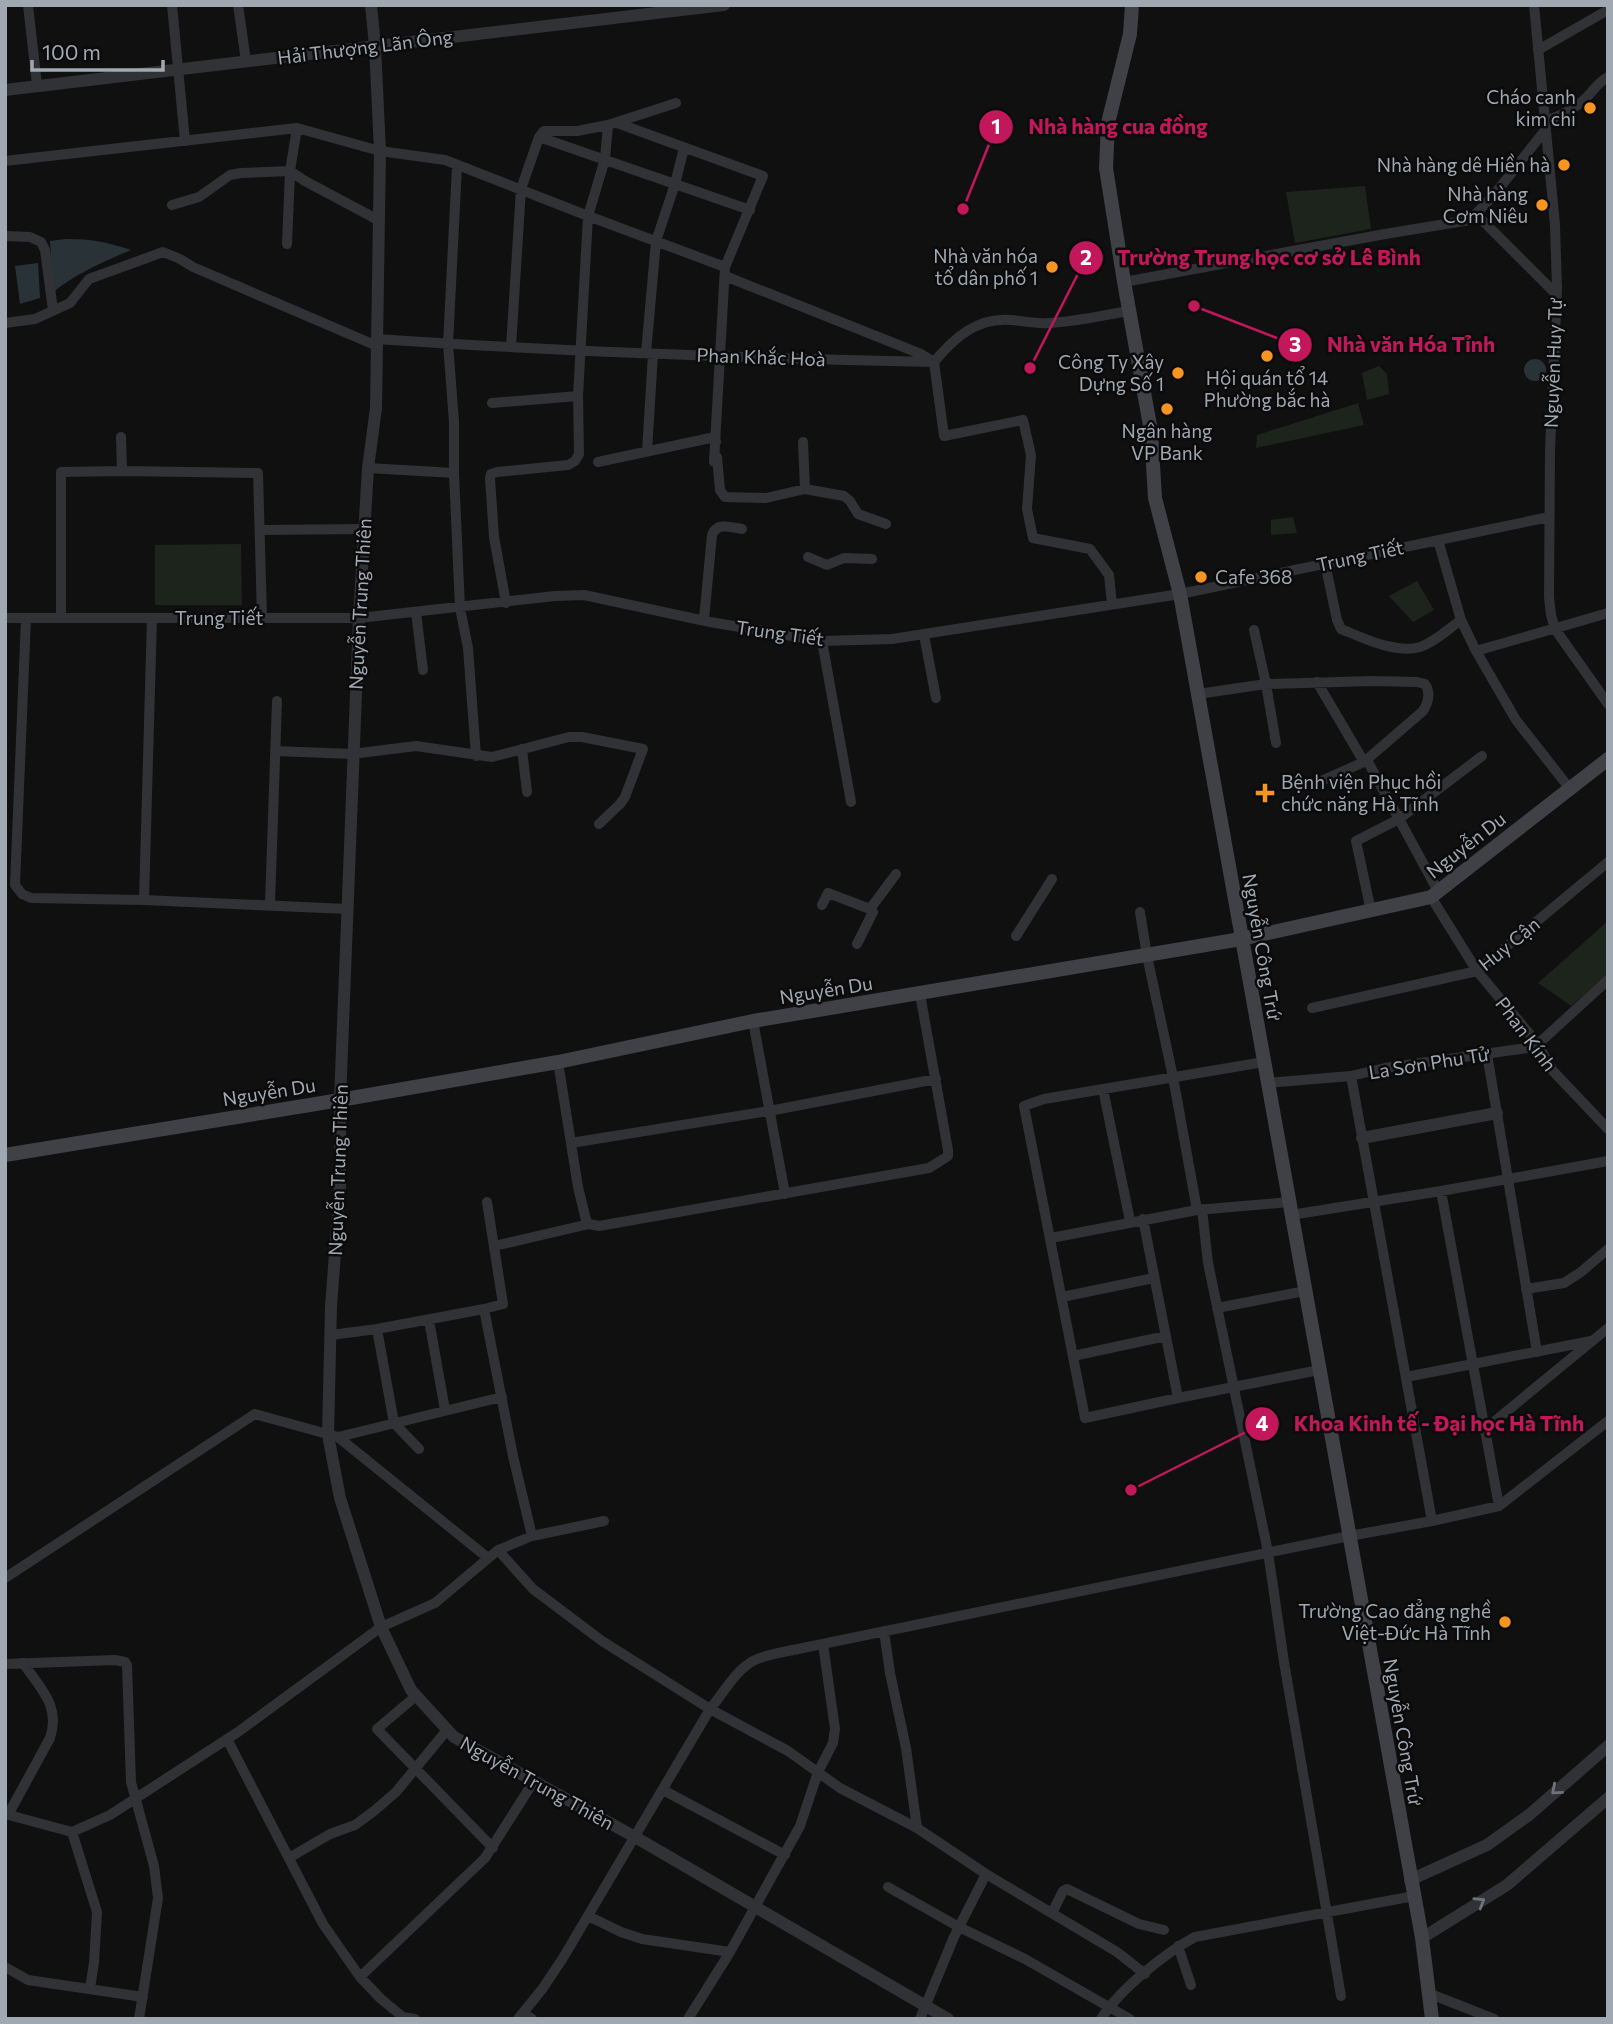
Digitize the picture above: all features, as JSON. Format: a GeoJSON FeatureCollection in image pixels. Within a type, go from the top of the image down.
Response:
{"type":"FeatureCollection","features":[{"type":"Feature","properties":{"kind":"main road","name":"Nguyễn Công Trứ"},"geometry":{"type":"LineString","coordinates":[[1132,5],[1130,34],[1108,123],[1106,168],[1151,431],[1155,498],[1180,594],[1422,1938],[1432,2019]]}},
{"type":"Feature","properties":{"kind":"main road","name":"Nguyễn Du"},"geometry":{"type":"LineString","coordinates":[[5,1155],[558,1062],[753,1021],[1147,956],[1371,911],[1434,894],[1608,759]]}},
{"type":"Feature","properties":{"kind":"street"},"geometry":{"type":"LineString","coordinates":[[28,5],[37,85]]}},
{"type":"Feature","properties":{"kind":"street"},"geometry":{"type":"LineString","coordinates":[[172,5],[185,141]]}},
{"type":"Feature","properties":{"kind":"street"},"geometry":{"type":"LineString","coordinates":[[238,5],[246,61]]}},
{"type":"Feature","properties":{"kind":"street","name":"Nguyễn Trung Thiên"},"geometry":{"type":"LineString","coordinates":[[371,5],[380,151],[380,221],[376,408],[368,468],[352,754],[340,1100],[340,1186],[331,1335],[333,1436],[340,1498],[381,1627],[411,1690],[454,1737],[635,1837],[948,2019]]}},
{"type":"Feature","properties":{"kind":"street","name":"Hải Thượng Lãn Ông"},"geometry":{"type":"LineString","coordinates":[[5,90],[724,5]]}},
{"type":"Feature","properties":{"kind":"street","name":"Nguyễn Huy Tự"},"geometry":{"type":"LineString","coordinates":[[1534,5],[1555,225],[1549,597],[1555,629],[1608,704]]}},
{"type":"Feature","properties":{"kind":"street"},"geometry":{"type":"LineString","coordinates":[[1538,50],[1608,10]]}},
{"type":"Feature","properties":{"kind":"street"},"geometry":{"type":"LineString","coordinates":[[1124,282],[1470,220],[1494,195],[1546,125],[1576,107],[1608,77]]}},
{"type":"Feature","properties":{"kind":"street"},"geometry":{"type":"LineString","coordinates":[[511,347],[521,189],[544,131],[577,131],[613,124],[676,103]]}},
{"type":"Feature","properties":{"kind":"street"},"geometry":{"type":"LineString","coordinates":[[613,124],[763,176],[725,272],[714,462]]}},
{"type":"Feature","properties":{"kind":"street"},"geometry":{"type":"LineString","coordinates":[[506,603],[494,537],[490,476],[497,472],[568,465],[575,461],[580,449],[578,396],[588,216],[613,124]]}},
{"type":"Feature","properties":{"kind":"street"},"geometry":{"type":"LineString","coordinates":[[287,244],[290,171],[297,128]]}},
{"type":"Feature","properties":{"kind":"street"},"geometry":{"type":"LineString","coordinates":[[5,160],[297,128],[380,151],[445,160],[656,241],[934,362]]}},
{"type":"Feature","properties":{"kind":"street"},"geometry":{"type":"LineString","coordinates":[[540,137],[750,210]]}},
{"type":"Feature","properties":{"kind":"street"},"geometry":{"type":"LineString","coordinates":[[647,451],[656,241],[684,148]]}},
{"type":"Feature","properties":{"kind":"street"},"geometry":{"type":"LineString","coordinates":[[457,166],[448,344],[454,422],[460,608],[468,648],[476,756]]}},
{"type":"Feature","properties":{"kind":"street"},"geometry":{"type":"LineString","coordinates":[[172,205],[199,197],[235,174],[290,171],[380,221]]}},
{"type":"Feature","properties":{"kind":"street"},"geometry":{"type":"LineString","coordinates":[[1476,214],[1556,293]]}},
{"type":"Feature","properties":{"kind":"street"},"geometry":{"type":"LineString","coordinates":[[5,236],[30,237],[41,242],[45,250],[53,310]]}},
{"type":"Feature","properties":{"kind":"street","name":"Phan Khắc Hoà"},"geometry":{"type":"LineString","coordinates":[[5,323],[35,318],[70,303],[89,279],[163,252],[192,267],[377,343],[720,357],[934,362]]}},
{"type":"Feature","properties":{"kind":"street"},"geometry":{"type":"LineString","coordinates":[[1112,604],[1109,575],[1090,549],[1033,538],[1027,509],[1031,455],[1023,420],[944,436],[934,362],[968,329],[980,323],[1007,320],[1049,323],[1129,311]]}},
{"type":"Feature","properties":{"kind":"street"},"geometry":{"type":"LineString","coordinates":[[492,403],[578,396]]}},
{"type":"Feature","properties":{"kind":"street"},"geometry":{"type":"LineString","coordinates":[[121,437],[122,471]]}},
{"type":"Feature","properties":{"kind":"street"},"geometry":{"type":"LineString","coordinates":[[598,462],[715,437]]}},
{"type":"Feature","properties":{"kind":"street"},"geometry":{"type":"LineString","coordinates":[[715,437],[720,489],[725,497],[766,498],[805,489],[844,496],[858,514],[886,524]]}},
{"type":"Feature","properties":{"kind":"street"},"geometry":{"type":"LineString","coordinates":[[803,442],[805,489]]}},
{"type":"Feature","properties":{"kind":"street"},"geometry":{"type":"LineString","coordinates":[[368,468],[454,473]]}},
{"type":"Feature","properties":{"kind":"street"},"geometry":{"type":"LineString","coordinates":[[61,618],[61,472],[122,471],[258,474],[262,617]]}},
{"type":"Feature","properties":{"kind":"street","name":"Trung Tiết"},"geometry":{"type":"LineString","coordinates":[[5,618],[359,618],[584,595],[822,641],[892,639],[1180,594],[1549,517]]}},
{"type":"Feature","properties":{"kind":"street"},"geometry":{"type":"LineString","coordinates":[[704,619],[712,535],[719,526],[742,529]]}},
{"type":"Feature","properties":{"kind":"street"},"geometry":{"type":"LineString","coordinates":[[260,530],[365,529]]}},
{"type":"Feature","properties":{"kind":"street"},"geometry":{"type":"LineString","coordinates":[[1438,540],[1461,620],[1476,651],[1516,720],[1570,789]]}},
{"type":"Feature","properties":{"kind":"street"},"geometry":{"type":"LineString","coordinates":[[808,557],[827,565],[844,558],[872,559]]}},
{"type":"Feature","properties":{"kind":"street"},"geometry":{"type":"LineString","coordinates":[[1325,564],[1337,620],[1345,631],[1385,645],[1413,648],[1430,642],[1461,620]]}},
{"type":"Feature","properties":{"kind":"street"},"geometry":{"type":"LineString","coordinates":[[416,612],[423,670]]}},
{"type":"Feature","properties":{"kind":"street"},"geometry":{"type":"LineString","coordinates":[[1476,651],[1608,613]]}},
{"type":"Feature","properties":{"kind":"street"},"geometry":{"type":"LineString","coordinates":[[26,618],[16,887],[22,894],[31,898],[270,904],[347,909]]}},
{"type":"Feature","properties":{"kind":"street"},"geometry":{"type":"LineString","coordinates":[[144,900],[152,618]]}},
{"type":"Feature","properties":{"kind":"street"},"geometry":{"type":"LineString","coordinates":[[1254,630],[1276,743]]}},
{"type":"Feature","properties":{"kind":"street"},"geometry":{"type":"LineString","coordinates":[[924,635],[936,698]]}},
{"type":"Feature","properties":{"kind":"street"},"geometry":{"type":"LineString","coordinates":[[822,641],[851,802]]}},
{"type":"Feature","properties":{"kind":"street"},"geometry":{"type":"LineString","coordinates":[[1198,694],[1266,684],[1317,682],[1417,682],[1427,686],[1428,701],[1423,711],[1366,761],[1321,782]]}},
{"type":"Feature","properties":{"kind":"street","name":"Phan Kính"},"geometry":{"type":"LineString","coordinates":[[1317,682],[1399,819],[1434,894],[1477,971],[1538,1044],[1552,1070],[1608,1129]]}},
{"type":"Feature","properties":{"kind":"street"},"geometry":{"type":"LineString","coordinates":[[270,904],[277,701]]}},
{"type":"Feature","properties":{"kind":"street"},"geometry":{"type":"LineString","coordinates":[[275,751],[352,754],[416,746],[492,757],[569,737],[643,749],[625,797],[599,824]]}},
{"type":"Feature","properties":{"kind":"street"},"geometry":{"type":"LineString","coordinates":[[522,749],[527,792]]}},
{"type":"Feature","properties":{"kind":"street"},"geometry":{"type":"LineString","coordinates":[[1371,911],[1356,841],[1399,819],[1482,756]]}},
{"type":"Feature","properties":{"kind":"street","name":"Huy Cận"},"geometry":{"type":"LineString","coordinates":[[1312,1007],[1477,971],[1608,862]]}},
{"type":"Feature","properties":{"kind":"street"},"geometry":{"type":"LineString","coordinates":[[870,909],[896,874]]}},
{"type":"Feature","properties":{"kind":"street"},"geometry":{"type":"LineString","coordinates":[[1016,936],[1052,879]]}},
{"type":"Feature","properties":{"kind":"street"},"geometry":{"type":"LineString","coordinates":[[822,905],[828,893],[873,912],[858,944]]}},
{"type":"Feature","properties":{"kind":"street"},"geometry":{"type":"LineString","coordinates":[[1140,912],[1200,1210],[1232,1388],[1268,1552],[1286,1675],[1341,1996]]}},
{"type":"Feature","properties":{"kind":"street"},"geometry":{"type":"LineString","coordinates":[[1538,1044],[1608,980]]}},
{"type":"Feature","properties":{"kind":"street"},"geometry":{"type":"LineString","coordinates":[[494,1246],[589,1224],[599,1227],[925,1170],[948,1156],[920,993]]}},
{"type":"Feature","properties":{"kind":"street"},"geometry":{"type":"LineString","coordinates":[[753,1021],[785,1194]]}},
{"type":"Feature","properties":{"kind":"street","name":"La Sơn Phu Tử"},"geometry":{"type":"LineString","coordinates":[[1267,1083],[1351,1076],[1385,1068],[1527,1048],[1538,1044]]}},
{"type":"Feature","properties":{"kind":"street"},"geometry":{"type":"LineString","coordinates":[[1487,1054],[1537,1352]]}},
{"type":"Feature","properties":{"kind":"street"},"geometry":{"type":"LineString","coordinates":[[558,1062],[578,1187],[589,1224]]}},
{"type":"Feature","properties":{"kind":"street"},"geometry":{"type":"LineString","coordinates":[[1264,1062],[1044,1099],[1024,1106],[1085,1418],[1319,1370]]}},
{"type":"Feature","properties":{"kind":"street"},"geometry":{"type":"LineString","coordinates":[[1351,1076],[1432,1521]]}},
{"type":"Feature","properties":{"kind":"street"},"geometry":{"type":"LineString","coordinates":[[571,1143],[769,1111],[936,1079]]}},
{"type":"Feature","properties":{"kind":"street"},"geometry":{"type":"LineString","coordinates":[[1103,1089],[1130,1221]]}},
{"type":"Feature","properties":{"kind":"street"},"geometry":{"type":"LineString","coordinates":[[1363,1138],[1497,1113]]}},
{"type":"Feature","properties":{"kind":"street"},"geometry":{"type":"LineString","coordinates":[[1051,1238],[1130,1221],[1200,1210],[1290,1208],[1374,1201],[1608,1161]]}},
{"type":"Feature","properties":{"kind":"street"},"geometry":{"type":"LineString","coordinates":[[1441,1191],[1499,1506]]}},
{"type":"Feature","properties":{"kind":"street"},"geometry":{"type":"LineString","coordinates":[[331,1335],[429,1320],[503,1304],[486,1202]]}},
{"type":"Feature","properties":{"kind":"street"},"geometry":{"type":"LineString","coordinates":[[1143,1219],[1178,1398]]}},
{"type":"Feature","properties":{"kind":"street"},"geometry":{"type":"LineString","coordinates":[[1526,1289],[1564,1283],[1607,1252]]}},
{"type":"Feature","properties":{"kind":"street"},"geometry":{"type":"LineString","coordinates":[[1062,1297],[1154,1278]]}},
{"type":"Feature","properties":{"kind":"street"},"geometry":{"type":"LineString","coordinates":[[1217,1308],[1305,1292]]}},
{"type":"Feature","properties":{"kind":"street"},"geometry":{"type":"LineString","coordinates":[[484,1309],[532,1536]]}},
{"type":"Feature","properties":{"kind":"street"},"geometry":{"type":"LineString","coordinates":[[429,1320],[445,1410]]}},
{"type":"Feature","properties":{"kind":"street"},"geometry":{"type":"LineString","coordinates":[[1484,1430],[1608,1328]]}},
{"type":"Feature","properties":{"kind":"street"},"geometry":{"type":"LineString","coordinates":[[377,1329],[394,1423],[419,1449]]}},
{"type":"Feature","properties":{"kind":"street"},"geometry":{"type":"LineString","coordinates":[[1073,1356],[1166,1336]]}},
{"type":"Feature","properties":{"kind":"street"},"geometry":{"type":"LineString","coordinates":[[1406,1377],[1591,1341]]}},
{"type":"Feature","properties":{"kind":"street"},"geometry":{"type":"LineString","coordinates":[[333,1436],[502,1397]]}},
{"type":"Feature","properties":{"kind":"street"},"geometry":{"type":"LineString","coordinates":[[5,1578],[255,1414],[333,1436],[488,1558]]}},
{"type":"Feature","properties":{"kind":"street"},"geometry":{"type":"LineString","coordinates":[[524,2017],[588,1916],[710,1709],[748,1664],[757,1659],[1499,1506],[1608,1421]]}},
{"type":"Feature","properties":{"kind":"street"},"geometry":{"type":"LineString","coordinates":[[23,1663],[53,1710],[54,1725],[50,1738],[6,1815],[72,1832],[110,1815],[227,1739],[381,1627],[435,1603],[498,1550],[532,1536],[604,1521]]}},
{"type":"Feature","properties":{"kind":"street"},"geometry":{"type":"LineString","coordinates":[[498,1550],[533,1589],[602,1641],[710,1709],[788,1751],[839,1788],[917,1828],[986,1874],[1117,1952],[1144,1974]]}},
{"type":"Feature","properties":{"kind":"street"},"geometry":{"type":"LineString","coordinates":[[884,1631],[894,1696],[906,1748],[917,1828]]}},
{"type":"Feature","properties":{"kind":"street"},"geometry":{"type":"LineString","coordinates":[[688,2019],[730,1952],[800,1826],[818,1772],[833,1743],[835,1735],[823,1644]]}},
{"type":"Feature","properties":{"kind":"street"},"geometry":{"type":"LineString","coordinates":[[5,1664],[115,1660],[127,1665],[131,1782],[158,1885],[156,1917],[139,2019]]}},
{"type":"Feature","properties":{"kind":"street"},"geometry":{"type":"LineString","coordinates":[[415,1696],[377,1729],[493,1847]]}},
{"type":"Feature","properties":{"kind":"street"},"geometry":{"type":"LineString","coordinates":[[289,1858],[330,1834],[355,1825],[396,1792],[447,1730]]}},
{"type":"Feature","properties":{"kind":"street"},"geometry":{"type":"LineString","coordinates":[[227,1739],[323,1924],[360,1977],[381,1999],[403,2017],[415,2019]]}},
{"type":"Feature","properties":{"kind":"street"},"geometry":{"type":"LineString","coordinates":[[1410,1880],[1487,1845],[1529,1815],[1608,1746]]}},
{"type":"Feature","properties":{"kind":"street"},"geometry":{"type":"LineString","coordinates":[[360,1977],[485,1858],[534,1781]]}},
{"type":"Feature","properties":{"kind":"street"},"geometry":{"type":"LineString","coordinates":[[663,1790],[785,1854]]}},
{"type":"Feature","properties":{"kind":"street"},"geometry":{"type":"LineString","coordinates":[[1422,1938],[1507,1885],[1608,1798]]}},
{"type":"Feature","properties":{"kind":"street"},"geometry":{"type":"LineString","coordinates":[[72,1832],[97,1912],[90,1989]]}},
{"type":"Feature","properties":{"kind":"street"},"geometry":{"type":"LineString","coordinates":[[920,2019],[959,1927],[986,1874]]}},
{"type":"Feature","properties":{"kind":"street"},"geometry":{"type":"LineString","coordinates":[[888,1887],[959,1927],[1026,1959],[1130,2019]]}},
{"type":"Feature","properties":{"kind":"street"},"geometry":{"type":"LineString","coordinates":[[1052,1913],[1062,1892],[1067,1889],[1139,1924],[1164,1930]]}},
{"type":"Feature","properties":{"kind":"street"},"geometry":{"type":"LineString","coordinates":[[1101,2019],[1109,2006],[1144,1974],[1178,1946],[1195,1937],[1414,1896]]}},
{"type":"Feature","properties":{"kind":"street"},"geometry":{"type":"LineString","coordinates":[[588,1916],[642,1939],[730,1952]]}},
{"type":"Feature","properties":{"kind":"street"},"geometry":{"type":"LineString","coordinates":[[1178,1946],[1191,1985]]}},
{"type":"Feature","properties":{"kind":"street"},"geometry":{"type":"LineString","coordinates":[[5,1968],[28,1980],[143,1997]]}},
{"type":"Feature","properties":{"kind":"street"},"geometry":{"type":"LineString","coordinates":[[1429,1993],[1494,2019]]}},
{"type":"Feature","properties":{"kind":"shaded area"},"geometry":{"type":"Polygon","coordinates":[[[1365,186],[1371,229],[1295,243],[1286,192],[1365,186]]]}},
{"type":"Feature","properties":{"kind":"shaded area"},"geometry":{"type":"Polygon","coordinates":[[[66,239],[99,242],[131,250],[81,274],[53,292],[50,241],[66,239]]]}},
{"type":"Feature","properties":{"kind":"shaded area"},"geometry":{"type":"Polygon","coordinates":[[[38,263],[40,298],[20,304],[15,266],[38,263]]]}},
{"type":"Feature","properties":{"kind":"shaded area"},"geometry":{"type":"Polygon","coordinates":[[[1535,359],[1543,362],[1546,370],[1543,378],[1535,381],[1527,378],[1524,370],[1527,362],[1535,359]]]}},
{"type":"Feature","properties":{"kind":"shaded area"},"geometry":{"type":"Polygon","coordinates":[[[1379,366],[1387,374],[1389,394],[1367,400],[1362,373],[1379,366]]]}},
{"type":"Feature","properties":{"kind":"shaded area"},"geometry":{"type":"Polygon","coordinates":[[[1358,403],[1364,425],[1256,448],[1257,435],[1358,403]]]}},
{"type":"Feature","properties":{"kind":"shaded area"},"geometry":{"type":"Polygon","coordinates":[[[1293,517],[1297,533],[1271,535],[1271,520],[1293,517]]]}},
{"type":"Feature","properties":{"kind":"shaded area"},"geometry":{"type":"Polygon","coordinates":[[[241,544],[242,605],[155,605],[155,545],[241,544]]]}},
{"type":"Feature","properties":{"kind":"shaded area"},"geometry":{"type":"Polygon","coordinates":[[[1417,581],[1434,610],[1413,622],[1389,596],[1417,581]]]}},
{"type":"Feature","properties":{"kind":"shaded area"},"geometry":{"type":"Polygon","coordinates":[[[1608,921],[1608,974],[1571,1006],[1538,983],[1608,921]]]}},
{"type":"Feature","properties":{"kind":"place","name":"Cháo canh kim chi"},"geometry":{"type":"Point","coordinates":[1590,108]}},
{"type":"Feature","properties":{"kind":"place","name":"Nhà hàng dê Hiền hà"},"geometry":{"type":"Point","coordinates":[1564,165]}},
{"type":"Feature","properties":{"kind":"place","name":"Nhà hàng Cơm Niêu"},"geometry":{"type":"Point","coordinates":[1542,205]}},
{"type":"Feature","properties":{"kind":"place","name":"Nhà hàng cua đồng"},"geometry":{"type":"Point","coordinates":[963,209]}},
{"type":"Feature","properties":{"kind":"place","name":"Nhà văn hóa tổ dân phố 1"},"geometry":{"type":"Point","coordinates":[1052,267]}},
{"type":"Feature","properties":{"kind":"place","name":"Nhà văn Hóa Tỉnh"},"geometry":{"type":"Point","coordinates":[1194,306]}},
{"type":"Feature","properties":{"kind":"place","name":"Hội quán tổ 14 Phường bắc hà"},"geometry":{"type":"Point","coordinates":[1267,356]}},
{"type":"Feature","properties":{"kind":"place","name":"Trường Trung học cơ sở Lê Bình"},"geometry":{"type":"Point","coordinates":[1030,368]}},
{"type":"Feature","properties":{"kind":"place","name":"Công Ty Xây Dựng Số 1"},"geometry":{"type":"Point","coordinates":[1178,373]}},
{"type":"Feature","properties":{"kind":"place","name":"Ngân hàng VP Bank"},"geometry":{"type":"Point","coordinates":[1167,409]}},
{"type":"Feature","properties":{"kind":"place","name":"Cafe 368"},"geometry":{"type":"Point","coordinates":[1201,577]}},
{"type":"Feature","properties":{"kind":"place","name":"Bệnh viện Phục hồi chức năng Hà Tĩnh"},"geometry":{"type":"Point","coordinates":[1265,793]}},
{"type":"Feature","properties":{"kind":"place","name":"Khoa Kinh tế - Đại học Hà Tĩnh"},"geometry":{"type":"Point","coordinates":[1131,1490]}},
{"type":"Feature","properties":{"kind":"place","name":"Trường Cao đẳng nghề Việt-Đức Hà Tĩnh"},"geometry":{"type":"Point","coordinates":[1505,1622]}}]}
